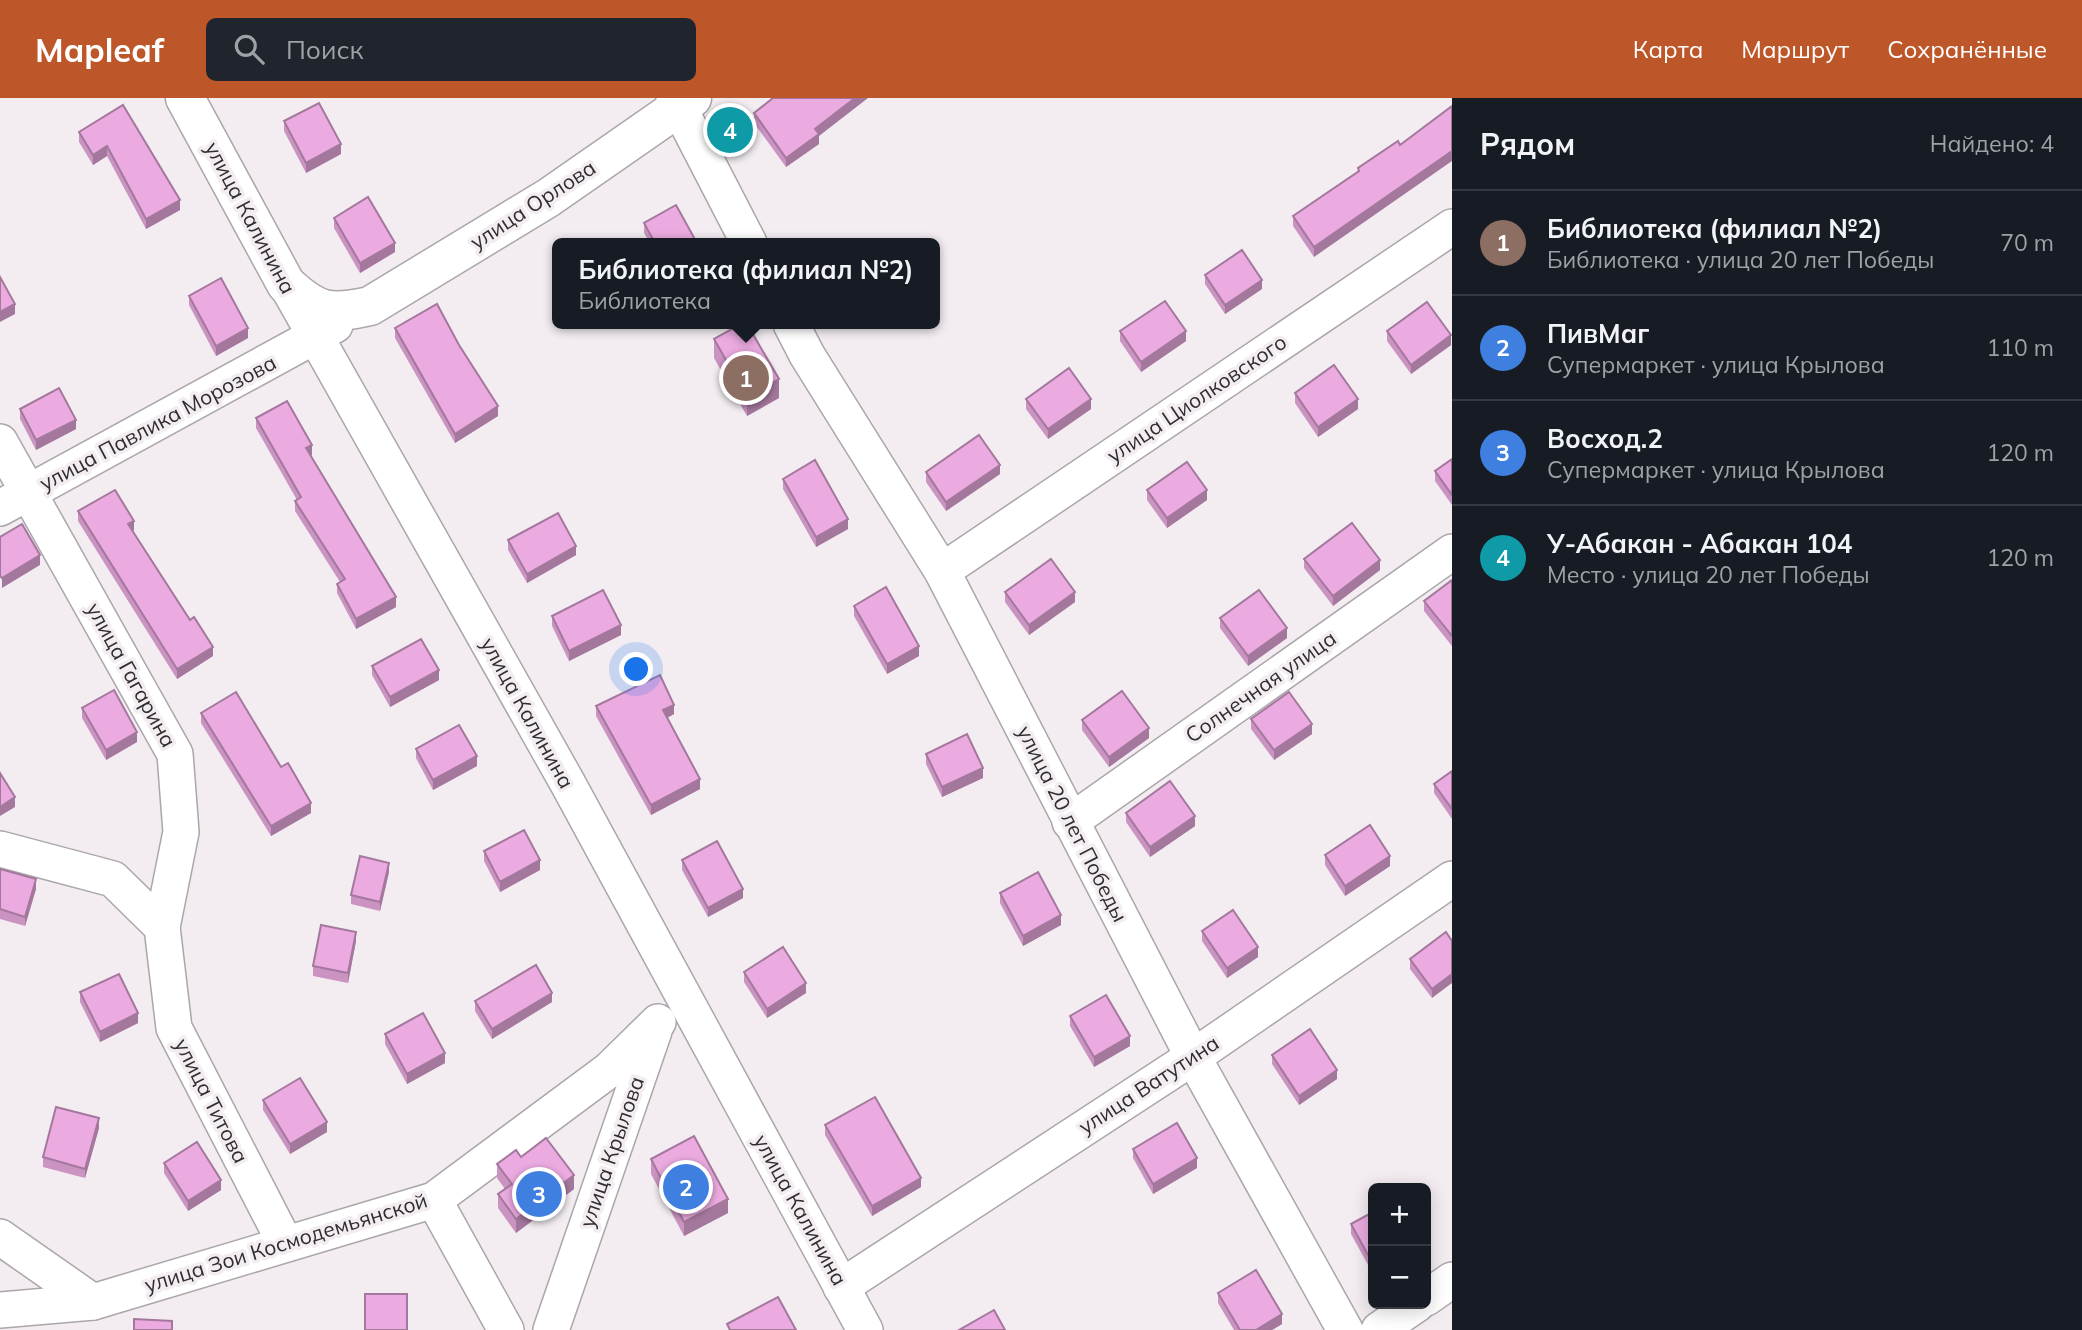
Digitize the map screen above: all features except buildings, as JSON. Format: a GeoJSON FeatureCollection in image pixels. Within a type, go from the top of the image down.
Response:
{"type":"FeatureCollection","features":[{"type":"Feature","properties":{"kind":"main road","name":"улица Калинина"},"geometry":{"type":"LineString","coordinates":[[185,98],[286,284]]}},
{"type":"Feature","properties":{"kind":"main road","name":"улица Орлова"},"geometry":{"type":"LineString","coordinates":[[370,306],[548,198],[681,101]]}},
{"type":"Feature","properties":{"kind":"main road"},"geometry":{"type":"LineString","coordinates":[[286,284],[308,304],[326,311],[342,312],[370,306]]}},
{"type":"Feature","properties":{"kind":"street"},"geometry":{"type":"LineString","coordinates":[[681,101],[747,238]]}},
{"type":"Feature","properties":{"kind":"street","name":"улица Циолковского"},"geometry":{"type":"LineString","coordinates":[[943,571],[1452,227]]}},
{"type":"Feature","properties":{"kind":"street","name":"улица Калинина"},"geometry":{"type":"LineString","coordinates":[[286,284],[671,974],[865,1330]]}},
{"type":"Feature","properties":{"kind":"street","name":"улица Павлика Морозова"},"geometry":{"type":"LineString","coordinates":[[14,500],[370,306]]}},
{"type":"Feature","properties":{"kind":"street","name":"улица 20 лет Победы"},"geometry":{"type":"LineString","coordinates":[[794,329],[807,355],[943,571],[1192,1057],[1345,1330]]}},
{"type":"Feature","properties":{"kind":"street","name":"улица Гагарина"},"geometry":{"type":"LineString","coordinates":[[0,442],[14,500],[176,754],[181,832],[162,928]]}},
{"type":"Feature","properties":{"kind":"street","name":"Солнечная улица"},"geometry":{"type":"LineString","coordinates":[[1070,821],[1452,551]]}},
{"type":"Feature","properties":{"kind":"street"},"geometry":{"type":"LineString","coordinates":[[0,849],[113,879],[162,928]]}},
{"type":"Feature","properties":{"kind":"street","name":"улица Ватутина"},"geometry":{"type":"LineString","coordinates":[[841,1287],[1192,1057],[1452,879]]}},
{"type":"Feature","properties":{"kind":"street","name":"улица Титова"},"geometry":{"type":"LineString","coordinates":[[162,928],[174,1028],[285,1243]]}},
{"type":"Feature","properties":{"kind":"street","name":"улица Крылова"},"geometry":{"type":"LineString","coordinates":[[551,1330],[658,1022],[671,974]]}},
{"type":"Feature","properties":{"kind":"street","name":"улица Зои Космодемьянской"},"geometry":{"type":"LineString","coordinates":[[0,1310],[93,1316],[285,1243],[434,1200],[608,1070],[658,1022]]}},
{"type":"Feature","properties":{"kind":"street"},"geometry":{"type":"LineString","coordinates":[[434,1200],[506,1330]]}},
{"type":"Feature","properties":{"kind":"street"},"geometry":{"type":"LineString","coordinates":[[0,1237],[93,1316]]}},
{"type":"Feature","properties":{"kind":"street"},"geometry":{"type":"LineString","coordinates":[[1431,1295],[1452,1280]]}},
{"type":"Feature","properties":{"kind":"street"},"geometry":{"type":"LineString","coordinates":[[1379,1330],[1410,1309]]}},
{"type":"Feature","properties":{"kind":"place","name":"У-Абакан - Абакан 104"},"geometry":{"type":"Point","coordinates":[730,130]}},
{"type":"Feature","properties":{"kind":"place","name":"Библиотека (филиал №2)"},"geometry":{"type":"Point","coordinates":[746,378]}},
{"type":"Feature","properties":{"kind":"place","name":"ПивМаг"},"geometry":{"type":"Point","coordinates":[686,1187]}},
{"type":"Feature","properties":{"kind":"place","name":"Восход.2"},"geometry":{"type":"Point","coordinates":[539,1194]}}]}
